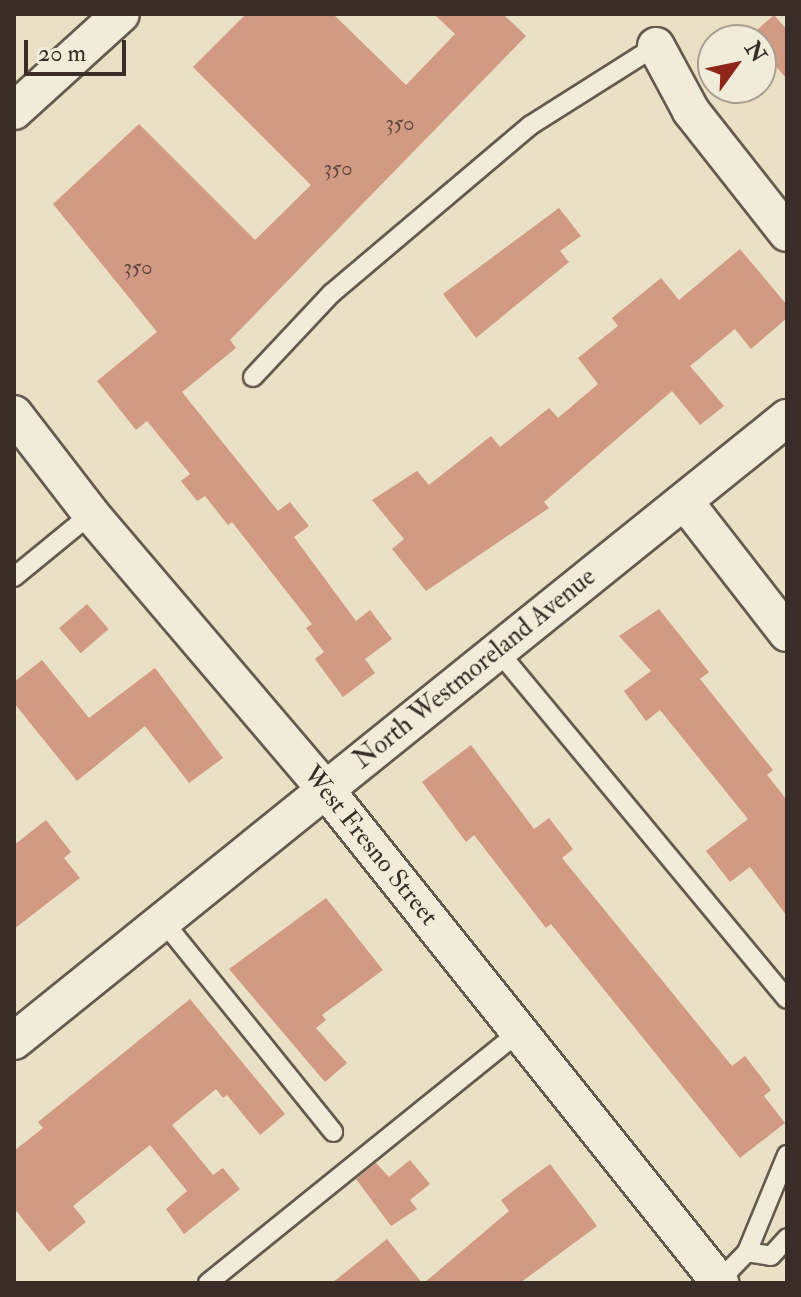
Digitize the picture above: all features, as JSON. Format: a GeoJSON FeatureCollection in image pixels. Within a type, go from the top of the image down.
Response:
{"type":"FeatureCollection","features":[{"type":"Feature","properties":{"kind":"street"},"geometry":{"type":"LineString","coordinates":[[14,111],[121,14]]}},
{"type":"Feature","properties":{"kind":"street"},"geometry":{"type":"LineString","coordinates":[[656,46],[691,111],[787,233]]}},
{"type":"Feature","properties":{"kind":"street","name":"West Fresno Street"},"geometry":{"type":"LineString","coordinates":[[14,414],[91,514],[325,789],[712,1280]]}},
{"type":"Feature","properties":{"kind":"street","name":"North Westmoreland Avenue"},"geometry":{"type":"LineString","coordinates":[[14,1041],[787,418]]}},
{"type":"Feature","properties":{"kind":"street"},"geometry":{"type":"LineString","coordinates":[[685,502],[787,633]]}},
{"type":"Feature","properties":{"kind":"lane"},"geometry":{"type":"LineString","coordinates":[[253,377],[332,293],[531,125],[656,46]]}},
{"type":"Feature","properties":{"kind":"lane"},"geometry":{"type":"LineString","coordinates":[[14,577],[91,514]]}},
{"type":"Feature","properties":{"kind":"lane"},"geometry":{"type":"LineString","coordinates":[[498,651],[787,999]]}},
{"type":"Feature","properties":{"kind":"lane"},"geometry":{"type":"LineString","coordinates":[[163,921],[333,1132]]}},
{"type":"Feature","properties":{"kind":"lane"},"geometry":{"type":"LineString","coordinates":[[208,1283],[519,1032]]}},
{"type":"Feature","properties":{"kind":"lane"},"geometry":{"type":"LineString","coordinates":[[712,1280],[747,1252],[787,1155]]}},
{"type":"Feature","properties":{"kind":"lane"},"geometry":{"type":"LineString","coordinates":[[747,1252],[771,1256],[787,1238]]}},
{"type":"Feature","properties":{"kind":"building"},"geometry":{"type":"Polygon","coordinates":[[[246,14],[333,14],[406,85],[455,34],[434,14],[503,14],[526,36],[230,340],[236,348],[182,392],[278,511],[290,502],[309,526],[294,537],[356,621],[370,610],[392,639],[365,659],[375,673],[343,697],[315,659],[324,652],[306,628],[312,624],[232,522],[228,525],[205,496],[197,501],[181,481],[190,474],[147,421],[136,430],[97,381],[157,332],[53,204],[139,124],[255,240],[311,185],[193,67],[246,14]]]}},
{"type":"Feature","properties":{"kind":"building"},"geometry":{"type":"Polygon","coordinates":[[[774,15],[787,30],[787,79],[777,68],[777,24],[764,24],[774,15]]]}},
{"type":"Feature","properties":{"kind":"building"},"geometry":{"type":"Polygon","coordinates":[[[559,208],[581,236],[560,251],[569,262],[476,338],[443,294],[559,208]]]}},
{"type":"Feature","properties":{"kind":"building"},"geometry":{"type":"Polygon","coordinates":[[[740,249],[787,305],[787,318],[751,349],[735,329],[690,366],[724,406],[700,425],[672,391],[544,502],[549,508],[426,591],[392,549],[404,539],[372,500],[417,471],[429,485],[491,436],[500,447],[549,408],[558,418],[598,384],[578,358],[618,326],[612,318],[661,278],[679,300],[740,249]]]}},
{"type":"Feature","properties":{"kind":"building"},"geometry":{"type":"Polygon","coordinates":[[[87,604],[109,629],[81,653],[59,628],[87,604]]]}},
{"type":"Feature","properties":{"kind":"building"},"geometry":{"type":"Polygon","coordinates":[[[659,609],[709,672],[700,679],[773,770],[767,775],[787,800],[787,916],[750,867],[730,882],[706,851],[748,819],[660,710],[646,721],[624,691],[651,671],[619,636],[659,609]]]}},
{"type":"Feature","properties":{"kind":"building"},"geometry":{"type":"Polygon","coordinates":[[[42,660],[89,718],[155,668],[223,758],[189,783],[145,726],[77,781],[14,703],[14,682],[42,660]]]}},
{"type":"Feature","properties":{"kind":"building"},"geometry":{"type":"Polygon","coordinates":[[[471,745],[534,829],[549,818],[573,849],[562,858],[732,1066],[745,1056],[771,1090],[764,1096],[785,1123],[740,1158],[551,924],[546,928],[474,835],[466,842],[422,782],[471,745]]]}},
{"type":"Feature","properties":{"kind":"building"},"geometry":{"type":"Polygon","coordinates":[[[46,820],[71,852],[64,858],[80,878],[14,929],[14,845],[46,820]]]}},
{"type":"Feature","properties":{"kind":"building"},"geometry":{"type":"Polygon","coordinates":[[[326,898],[383,970],[322,1015],[326,1020],[316,1028],[347,1063],[325,1082],[229,969],[326,898]]]}},
{"type":"Feature","properties":{"kind":"building"},"geometry":{"type":"Polygon","coordinates":[[[190,999],[285,1114],[260,1135],[227,1095],[223,1098],[216,1089],[172,1125],[213,1175],[223,1168],[240,1189],[184,1234],[166,1209],[187,1191],[150,1145],[73,1206],[86,1222],[49,1252],[14,1208],[14,1151],[43,1128],[38,1122],[190,999]]]}},
{"type":"Feature","properties":{"kind":"building"},"geometry":{"type":"Polygon","coordinates":[[[410,1160],[430,1184],[410,1200],[417,1209],[391,1226],[356,1179],[376,1163],[389,1177],[410,1160]]]}},
{"type":"Feature","properties":{"kind":"building"},"geometry":{"type":"Polygon","coordinates":[[[550,1164],[597,1226],[520,1283],[424,1283],[509,1211],[501,1200],[550,1164]]]}},
{"type":"Feature","properties":{"kind":"building"},"geometry":{"type":"Polygon","coordinates":[[[387,1239],[422,1283],[332,1283],[387,1239]]]}}]}
